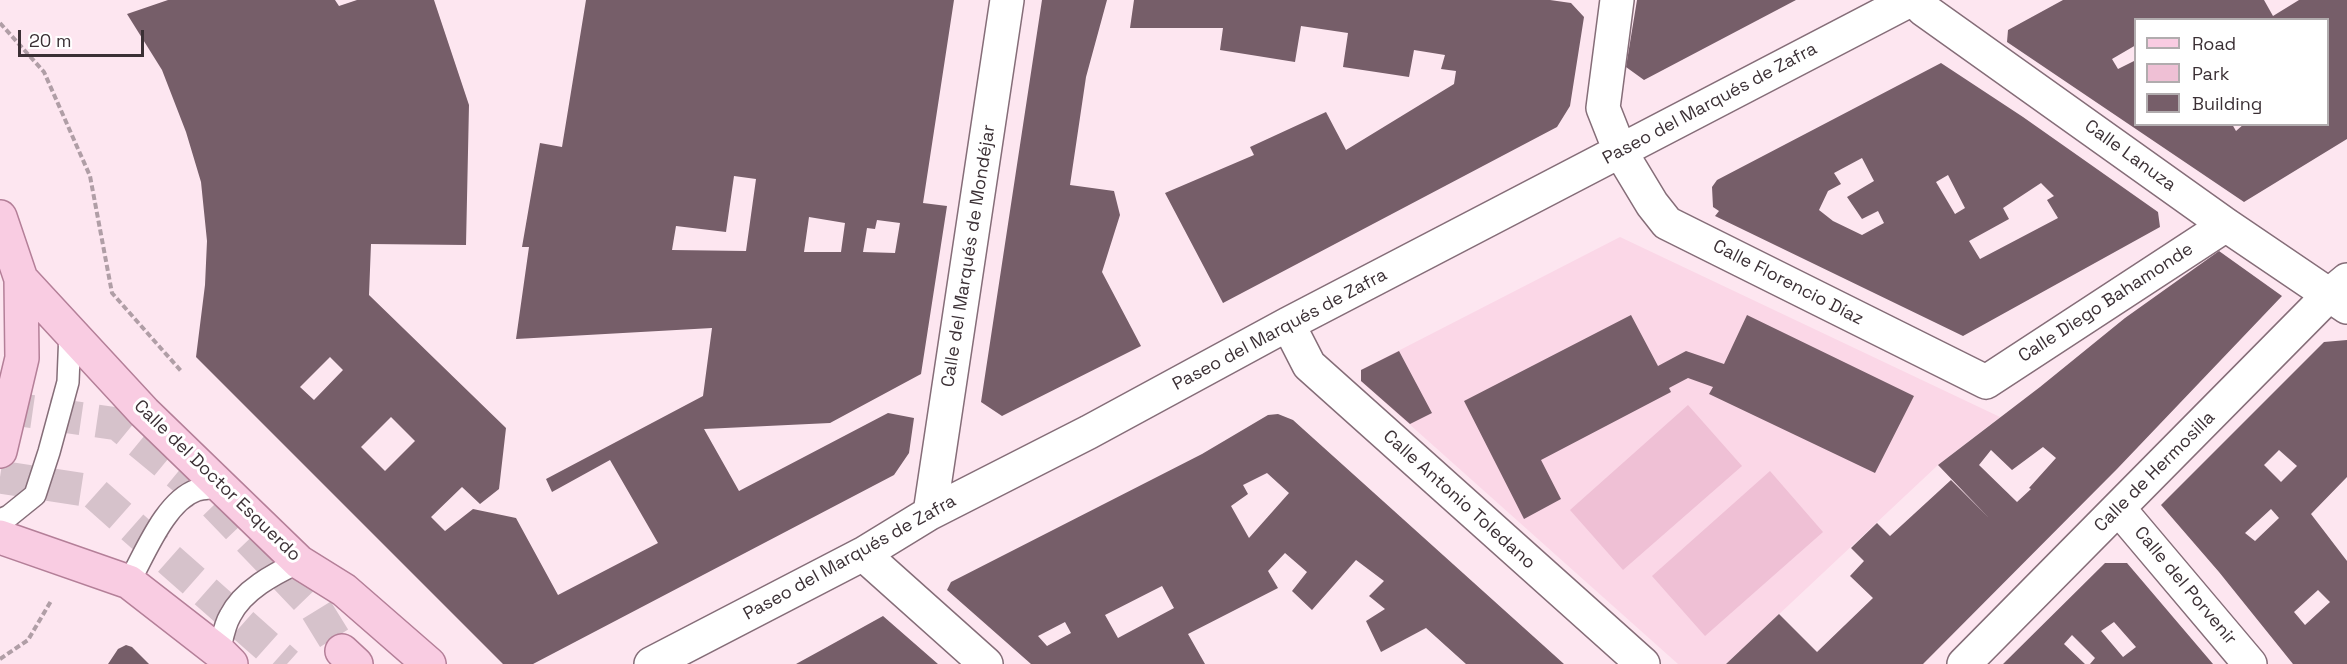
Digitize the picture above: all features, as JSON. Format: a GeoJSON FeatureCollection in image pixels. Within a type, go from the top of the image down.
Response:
{"type":"FeatureCollection","features":[{"type":"Feature","properties":{"kind":"main road"},"geometry":{"type":"LineString","coordinates":[[0,217],[21,279],[22,358],[0,451]]}},
{"type":"Feature","properties":{"kind":"main road","name":"Calle del Doctor Esquerdo"},"geometry":{"type":"LineString","coordinates":[[21,279],[144,412],[299,562],[344,590],[429,664]]}},
{"type":"Feature","properties":{"kind":"main road"},"geometry":{"type":"LineString","coordinates":[[0,537],[129,582],[225,658]]}},
{"type":"Feature","properties":{"kind":"street","name":"Calle del Marqués de Mondéjar"},"geometry":{"type":"LineString","coordinates":[[930,513],[1007,0]]}},
{"type":"Feature","properties":{"kind":"street","name":"Calle Florencio Díaz"},"geometry":{"type":"LineString","coordinates":[[1617,0],[1603,108],[1620,151],[1652,204],[1667,223],[1986,382]]}},
{"type":"Feature","properties":{"kind":"street","name":"Paseo del Marqués de Zafra"},"geometry":{"type":"LineString","coordinates":[[651,664],[863,554],[930,513],[1089,432],[1288,324],[1910,0]]}},
{"type":"Feature","properties":{"kind":"street","name":"Calle Lanuza"},"geometry":{"type":"LineString","coordinates":[[1918,0],[1923,9],[2226,225],[2341,294]]}},
{"type":"Feature","properties":{"kind":"street","name":"Calle Diego Bahamonde"},"geometry":{"type":"LineString","coordinates":[[1986,382],[2226,225]]}},
{"type":"Feature","properties":{"kind":"street","name":"Calle de Hermosilla"},"geometry":{"type":"LineString","coordinates":[[1964,664],[2119,509],[2341,294]]}},
{"type":"Feature","properties":{"kind":"street","name":"Calle Antonio Toledano"},"geometry":{"type":"LineString","coordinates":[[1288,324],[1309,365],[1643,664]]}},
{"type":"Feature","properties":{"kind":"street","name":"Calle del Porvenir"},"geometry":{"type":"LineString","coordinates":[[2119,509],[2250,664]]}},
{"type":"Feature","properties":{"kind":"street"},"geometry":{"type":"LineString","coordinates":[[863,554],[986,664]]}},
{"type":"Feature","properties":{"kind":"lane"},"geometry":{"type":"LineString","coordinates":[[0,520],[9,516],[35,495],[50,452],[68,382],[70,331]]}},
{"type":"Feature","properties":{"kind":"lane"},"geometry":{"type":"LineString","coordinates":[[129,582],[154,534],[181,500],[196,490],[220,486]]}},
{"type":"Feature","properties":{"kind":"lane"},"geometry":{"type":"LineString","coordinates":[[225,658],[230,616],[246,596],[270,576],[299,562]]}},
{"type":"Feature","properties":{"kind":"path"},"geometry":{"type":"LineString","coordinates":[[0,23],[44,72],[90,176],[112,293],[181,371]]}},
{"type":"Feature","properties":{"kind":"path"},"geometry":{"type":"LineString","coordinates":[[0,659],[28,640],[51,601]]}},
{"type":"Feature","properties":{"kind":"shaded area"},"geometry":{"type":"Polygon","coordinates":[[[1620,237],[2000,417],[1938,465],[1726,664],[1678,664],[1361,381],[1361,370],[1620,237]]]}},
{"type":"Feature","properties":{"kind":"green space"},"geometry":{"type":"Polygon","coordinates":[[[1688,405],[1742,466],[1623,570],[1570,510],[1688,405]]]}},
{"type":"Feature","properties":{"kind":"green space"},"geometry":{"type":"Polygon","coordinates":[[[1770,471],[1823,532],[1705,636],[1652,576],[1770,471]]]}},
{"type":"Feature","properties":{"kind":"building"},"geometry":{"type":"Polygon","coordinates":[[[168,0],[335,0],[339,6],[357,0],[434,0],[469,105],[466,245],[371,244],[369,295],[506,428],[499,489],[480,504],[462,487],[431,517],[445,531],[473,509],[516,518],[558,595],[658,543],[610,460],[552,492],[546,479],[703,396],[712,328],[516,339],[529,247],[522,247],[540,143],[562,147],[586,0],[954,0],[923,203],[947,206],[921,374],[830,423],[704,429],[739,491],[888,413],[914,418],[909,453],[894,475],[533,664],[503,664],[196,357],[205,285],[207,241],[201,182],[186,132],[162,70],[127,14],[168,0]],[[734,176],[726,232],[676,226],[672,250],[746,251],[756,179],[734,176]],[[809,217],[804,252],[841,252],[845,223],[809,217]],[[877,220],[875,229],[867,228],[863,252],[895,253],[900,223],[877,220]],[[330,357],[300,387],[314,400],[343,370],[330,357]],[[391,417],[361,447],[385,471],[415,441],[391,417]]]}},
{"type":"Feature","properties":{"kind":"building"},"geometry":{"type":"Polygon","coordinates":[[[1042,0],[1107,0],[1086,77],[1070,185],[1114,191],[1120,215],[1102,272],[1141,346],[1002,416],[981,402],[1042,0]]]}},
{"type":"Feature","properties":{"kind":"building"},"geometry":{"type":"Polygon","coordinates":[[[1134,0],[1550,0],[1571,3],[1584,17],[1570,106],[1557,127],[1223,303],[1165,193],[1254,155],[1250,147],[1326,112],[1346,150],[1454,84],[1456,71],[1441,69],[1445,55],[1414,50],[1409,77],[1343,67],[1348,33],[1301,26],[1295,62],[1220,50],[1223,28],[1130,28],[1134,0]]]}},
{"type":"Feature","properties":{"kind":"building"},"geometry":{"type":"Polygon","coordinates":[[[1637,0],[1796,0],[1644,80],[1626,67],[1637,0]]]}},
{"type":"Feature","properties":{"kind":"building"},"geometry":{"type":"Polygon","coordinates":[[[2063,0],[2264,0],[2273,16],[2299,0],[2347,0],[2347,139],[2244,202],[2007,42],[2008,30],[2063,0]]]}},
{"type":"Feature","properties":{"kind":"building"},"geometry":{"type":"Polygon","coordinates":[[[1941,63],[2023,117],[2158,212],[2160,227],[1963,336],[1715,216],[1719,211],[1713,207],[1712,187],[1717,180],[1941,63]],[[1862,158],[1834,173],[1841,184],[1828,191],[1819,210],[1833,221],[1862,235],[1884,223],[1878,211],[1862,219],[1847,197],[1874,181],[1862,158]],[[1948,175],[1936,182],[1955,214],[1965,208],[1948,175]],[[2041,183],[2003,208],[2009,219],[1969,241],[1980,259],[2058,218],[2047,200],[2054,196],[2041,183]]]}},
{"type":"Feature","properties":{"kind":"building"},"geometry":{"type":"Polygon","coordinates":[[[2219,251],[2282,296],[2117,469],[1923,664],[1726,664],[1779,614],[1817,652],[1873,598],[1850,576],[1864,561],[1851,548],[1877,523],[1890,536],[1951,480],[1989,518],[1938,465],[2125,318],[2219,251]],[[2043,447],[2012,470],[1991,450],[1979,465],[2017,502],[2031,489],[2029,488],[2056,458],[2043,447]]]}},
{"type":"Feature","properties":{"kind":"building"},"geometry":{"type":"Polygon","coordinates":[[[1631,315],[1658,366],[1686,351],[1724,364],[1747,315],[1914,396],[1875,473],[1709,394],[1713,387],[1688,378],[1669,388],[1671,392],[1541,460],[1561,499],[1524,519],[1464,401],[1631,315]]]}},
{"type":"Feature","properties":{"kind":"building"},"geometry":{"type":"Polygon","coordinates":[[[2347,340],[2347,477],[2311,514],[2347,561],[2347,664],[2293,664],[2219,572],[2161,505],[2324,342],[2347,340]],[[2279,450],[2264,465],[2281,482],[2297,466],[2279,450]],[[2271,509],[2245,533],[2255,541],[2279,518],[2271,509]],[[2318,590],[2294,612],[2305,625],[2330,602],[2318,590]]]}},
{"type":"Feature","properties":{"kind":"building"},"geometry":{"type":"Polygon","coordinates":[[[1399,351],[1432,413],[1410,424],[1361,381],[1361,370],[1399,351]]]}},
{"type":"Feature","properties":{"kind":"building"},"geometry":{"type":"Polygon","coordinates":[[[1278,414],[1293,420],[1564,664],[1466,664],[1426,628],[1381,652],[1366,621],[1385,609],[1369,596],[1384,581],[1356,560],[1312,610],[1292,591],[1307,572],[1285,553],[1268,571],[1278,588],[1188,634],[1205,664],[1031,664],[947,590],[951,582],[1202,454],[1268,415],[1278,414]],[[1267,473],[1243,485],[1248,494],[1231,506],[1249,538],[1289,493],[1267,473]],[[1162,586],[1105,615],[1118,638],[1174,608],[1162,586]],[[1065,622],[1038,636],[1047,646],[1071,633],[1065,622]]]}},
{"type":"Feature","properties":{"kind":"building"},"geometry":{"type":"Polygon","coordinates":[[[2105,563],[2127,563],[2213,664],[2090,664],[2095,658],[2072,635],[2064,644],[2085,664],[2003,664],[2105,563]],[[2114,622],[2101,631],[2123,657],[2136,647],[2114,622]]]}},
{"type":"Feature","properties":{"kind":"building"},"geometry":{"type":"Polygon","coordinates":[[[883,616],[938,664],[796,664],[827,647],[883,616]]]}},
{"type":"Feature","properties":{"kind":"building"},"geometry":{"type":"Polygon","coordinates":[[[126,645],[132,647],[149,664],[108,664],[118,649],[126,645]]]}},
{"type":"Feature","properties":{"kind":"tunnel"},"geometry":{"type":"LineString","coordinates":[[0,407],[118,424],[215,504],[316,609],[342,651]]}},
{"type":"Feature","properties":{"kind":"tunnel"},"geometry":{"type":"LineString","coordinates":[[0,477],[92,491],[287,664]]}}]}
